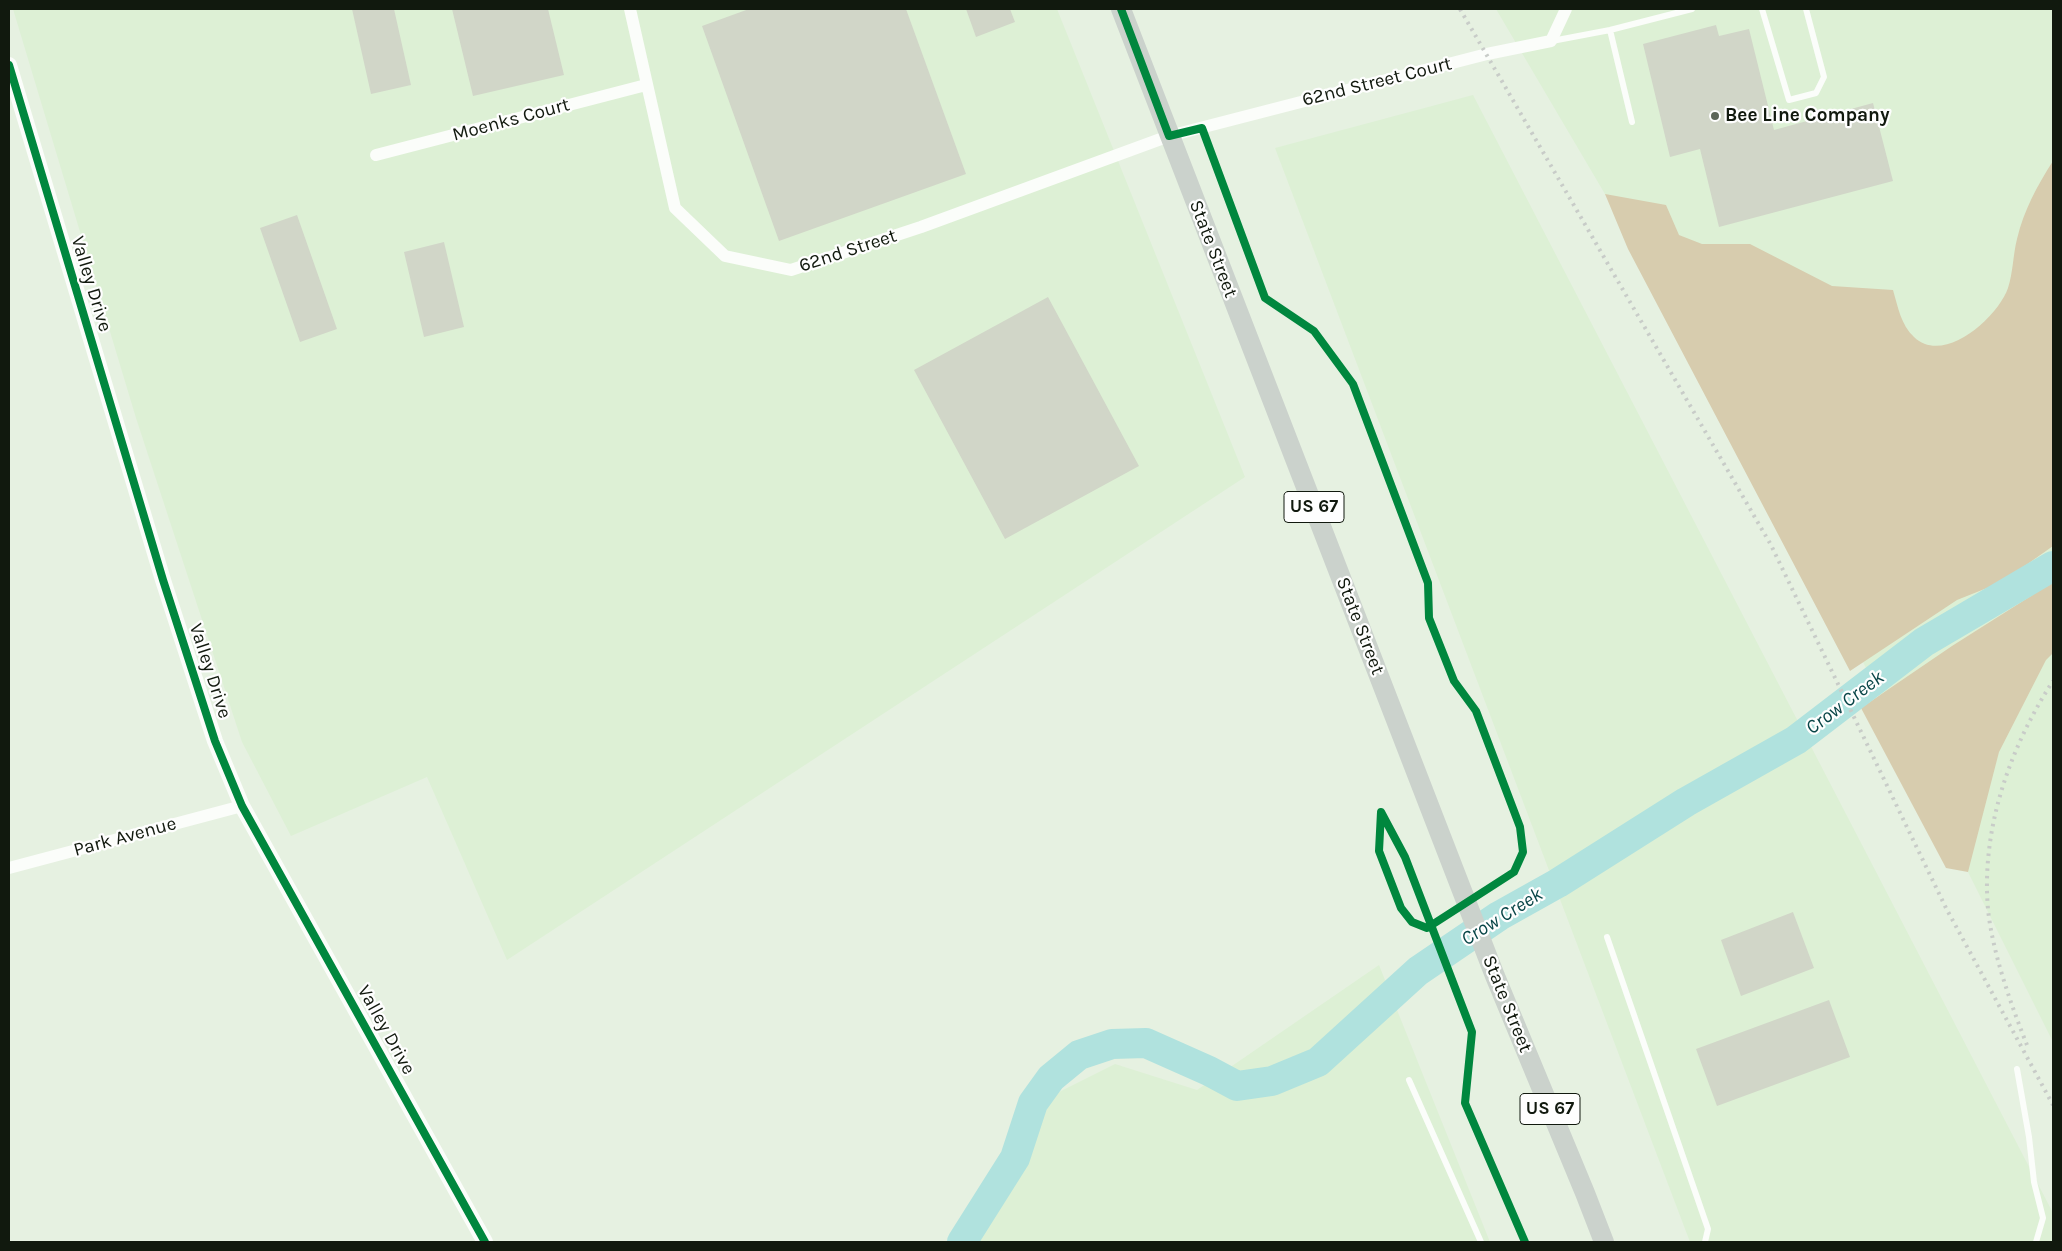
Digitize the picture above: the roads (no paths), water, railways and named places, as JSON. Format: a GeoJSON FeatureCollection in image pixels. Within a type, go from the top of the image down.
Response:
{"type":"FeatureCollection","features":[{"type":"Feature","properties":{"kind":"main road","name":"State Street"},"geometry":{"type":"LineString","coordinates":[[1121,9],[1495,976],[1604,1242]]}},
{"type":"Feature","properties":{"kind":"street","name":"62nd Street"},"geometry":{"type":"LineString","coordinates":[[630,9],[675,208],[725,256],[791,270],[921,227],[1169,136]]}},
{"type":"Feature","properties":{"kind":"street"},"geometry":{"type":"LineString","coordinates":[[1551,41],[1566,9]]}},
{"type":"Feature","properties":{"kind":"street","name":"62nd Street Court"},"geometry":{"type":"LineString","coordinates":[[1169,136],[1487,54],[1551,41]]}},
{"type":"Feature","properties":{"kind":"street","name":"Valley Drive"},"geometry":{"type":"LineString","coordinates":[[9,65],[155,553],[215,741],[242,806],[485,1242]]}},
{"type":"Feature","properties":{"kind":"street","name":"Moenks Court"},"geometry":{"type":"LineString","coordinates":[[376,156],[646,85]]}},
{"type":"Feature","properties":{"kind":"street","name":"Park Avenue"},"geometry":{"type":"LineString","coordinates":[[9,868],[242,806]]}},
{"type":"Feature","properties":{"kind":"lane"},"geometry":{"type":"LineString","coordinates":[[1551,41],[1610,30],[1692,9]]}},
{"type":"Feature","properties":{"kind":"lane"},"geometry":{"type":"LineString","coordinates":[[1762,9],[1789,100],[1816,94],[1824,78],[1806,9]]}},
{"type":"Feature","properties":{"kind":"lane"},"geometry":{"type":"LineString","coordinates":[[1610,30],[1632,122]]}},
{"type":"Feature","properties":{"kind":"lane"},"geometry":{"type":"LineString","coordinates":[[1607,937],[1708,1229],[1705,1242]]}},
{"type":"Feature","properties":{"kind":"lane"},"geometry":{"type":"LineString","coordinates":[[2018,1069],[2034,1182],[2043,1218],[2036,1242]]}},
{"type":"Feature","properties":{"kind":"lane"},"geometry":{"type":"LineString","coordinates":[[1409,1080],[1481,1242]]}},
{"type":"Feature","properties":{"kind":"waterway","name":"Crow Creek"},"geometry":{"type":"LineString","coordinates":[[962,1242],[1015,1158],[1033,1103],[1051,1078],[1079,1055],[1112,1044],[1146,1043],[1209,1071],[1237,1086],[1272,1081],[1318,1062],[1418,971],[1499,916],[1558,883],[1686,802],[1796,740],[1924,642],[2053,566]]}},
{"type":"Feature","properties":{"kind":"railway"},"geometry":{"type":"LineString","coordinates":[[1460,9],[1771,545],[1946,908],[2053,1105]]}},
{"type":"Feature","properties":{"kind":"railway"},"geometry":{"type":"LineString","coordinates":[[2027,1045],[2003,978],[1990,925],[1987,879],[1989,849],[1994,819],[2012,761],[2024,733],[2053,681]]}},
{"type":"Feature","properties":{"kind":"place","name":"Bee Line Company"},"geometry":{"type":"Point","coordinates":[1715,116]}}]}
